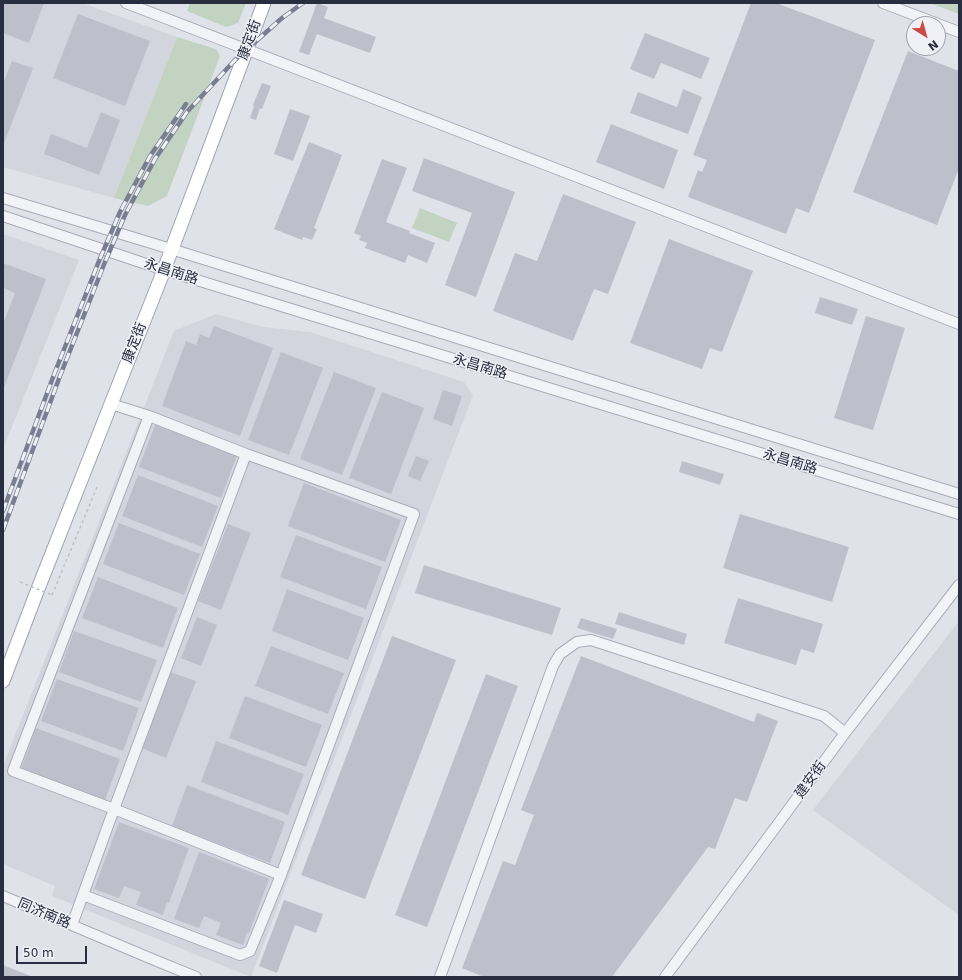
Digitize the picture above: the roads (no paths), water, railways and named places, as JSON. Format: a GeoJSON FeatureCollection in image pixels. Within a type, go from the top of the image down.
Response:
{"type":"FeatureCollection","features":[{"type":"Feature","properties":{"kind":"main road","name":"康定街"},"geometry":{"type":"LineString","coordinates":[[3,681],[164,270],[264,3]]}},
{"type":"Feature","properties":{"kind":"street"},"geometry":{"type":"LineString","coordinates":[[126,3],[959,324]]}},
{"type":"Feature","properties":{"kind":"street"},"geometry":{"type":"LineString","coordinates":[[883,3],[917,16]]}},
{"type":"Feature","properties":{"kind":"street"},"geometry":{"type":"LineString","coordinates":[[946,27],[959,32]]}},
{"type":"Feature","properties":{"kind":"street","name":"永昌南路"},"geometry":{"type":"LineString","coordinates":[[3,198],[959,494]]}},
{"type":"Feature","properties":{"kind":"street","name":"永昌南路"},"geometry":{"type":"LineString","coordinates":[[3,216],[164,270],[959,514]]}},
{"type":"Feature","properties":{"kind":"street"},"geometry":{"type":"LineString","coordinates":[[83,895],[240,955],[250,951],[281,875],[414,514],[246,454],[149,416],[112,404]]}},
{"type":"Feature","properties":{"kind":"street"},"geometry":{"type":"LineString","coordinates":[[149,416],[13,771],[281,875]]}},
{"type":"Feature","properties":{"kind":"street"},"geometry":{"type":"LineString","coordinates":[[72,926],[246,454]]}},
{"type":"Feature","properties":{"kind":"street","name":"建安街"},"geometry":{"type":"LineString","coordinates":[[665,977],[845,733],[959,585]]}},
{"type":"Feature","properties":{"kind":"street"},"geometry":{"type":"LineString","coordinates":[[440,977],[553,666],[560,654],[577,642],[591,640],[824,716],[845,733]]}},
{"type":"Feature","properties":{"kind":"street","name":"同济南路"},"geometry":{"type":"LineString","coordinates":[[3,896],[196,977]]}},
{"type":"Feature","properties":{"kind":"railway"},"geometry":{"type":"LineString","coordinates":[[3,530],[60,376],[105,262],[125,215],[155,159],[187,112],[235,60],[282,18],[303,3]]}},
{"type":"Feature","properties":{"kind":"railway"},"geometry":{"type":"LineString","coordinates":[[3,511],[55,372],[120,212],[150,156],[186,104]]}}]}
